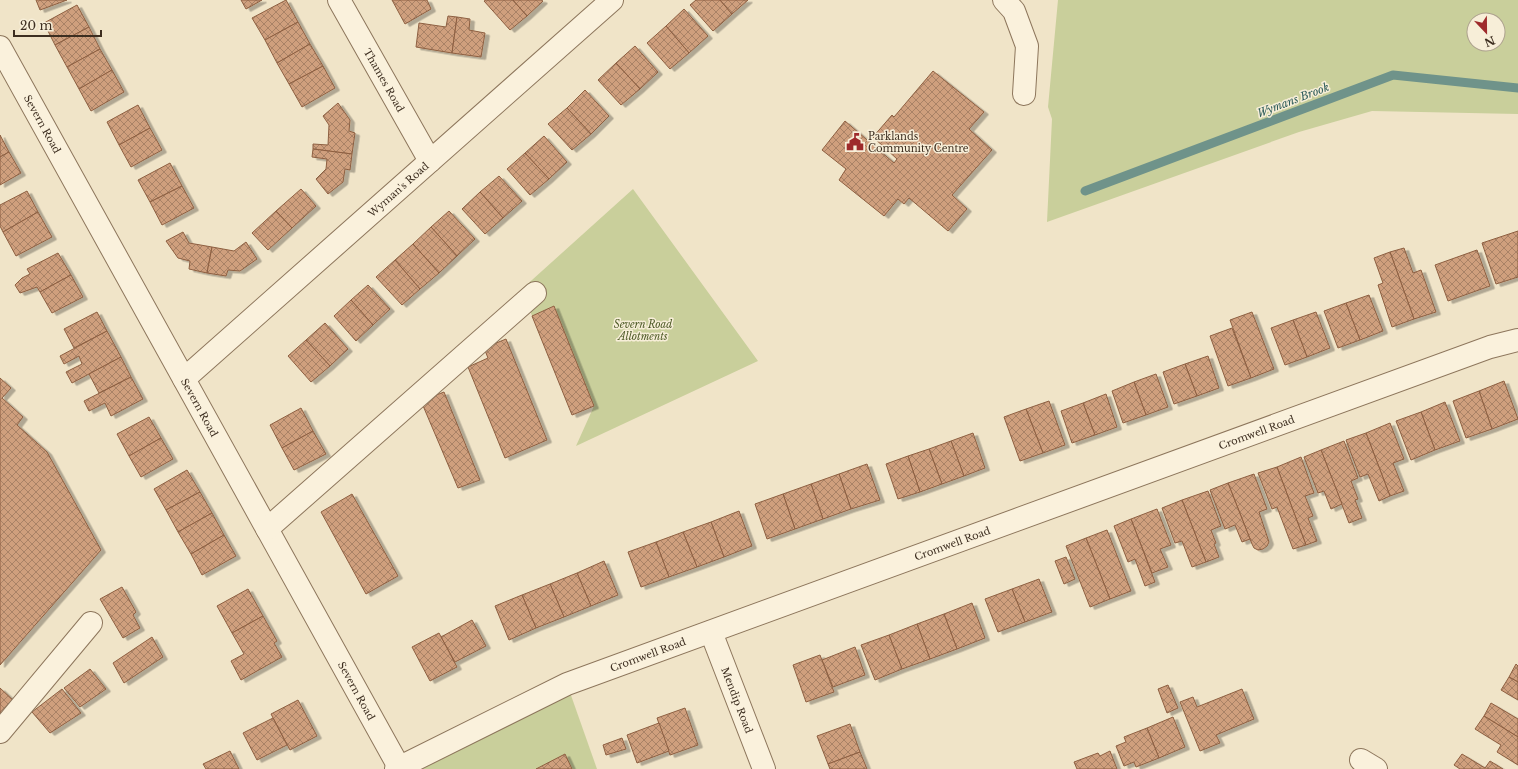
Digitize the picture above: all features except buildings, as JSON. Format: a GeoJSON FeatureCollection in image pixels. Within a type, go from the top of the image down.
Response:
{"type":"FeatureCollection","features":[{"type":"Feature","properties":{"kind":"street","name":"Thames Road"},"geometry":{"type":"LineString","coordinates":[[338,0],[430,161]]}},
{"type":"Feature","properties":{"kind":"street","name":"Wyman's Road"},"geometry":{"type":"LineString","coordinates":[[184,379],[612,0]]}},
{"type":"Feature","properties":{"kind":"street"},"geometry":{"type":"LineString","coordinates":[[1004,0],[1014,11],[1027,46],[1024,94]]}},
{"type":"Feature","properties":{"kind":"street","name":"Severn Road"},"geometry":{"type":"LineString","coordinates":[[0,47],[398,768]]}},
{"type":"Feature","properties":{"kind":"street"},"geometry":{"type":"LineString","coordinates":[[267,529],[534,292]]}},
{"type":"Feature","properties":{"kind":"street","name":"Cromwell Road"},"geometry":{"type":"LineString","coordinates":[[398,768],[567,684],[1490,347],[1518,340]]}},
{"type":"Feature","properties":{"kind":"street"},"geometry":{"type":"LineString","coordinates":[[0,732],[91,623]]}},
{"type":"Feature","properties":{"kind":"street","name":"Mendip Road"},"geometry":{"type":"LineString","coordinates":[[711,632],[764,769]]}},
{"type":"Feature","properties":{"kind":"green space"},"geometry":{"type":"Polygon","coordinates":[[[1058,0],[1518,0],[1518,114],[1372,111],[1299,132],[1047,222],[1052,119],[1048,107],[1058,0]]]}},
{"type":"Feature","properties":{"kind":"green space","name":"Severn Road Allotments"},"geometry":{"type":"Polygon","coordinates":[[[633,189],[758,361],[576,446],[594,406],[554,306],[532,316],[522,289],[633,189]]]}},
{"type":"Feature","properties":{"kind":"green space"},"geometry":{"type":"Polygon","coordinates":[[[567,684],[597,769],[396,769],[567,684]]]}},
{"type":"Feature","properties":{"kind":"waterway","name":"Wymans Brook"},"geometry":{"type":"LineString","coordinates":[[1085,191],[1393,75],[1518,88]]}},
{"type":"Feature","properties":{"kind":"place","name":"Parklands Community Centre"},"geometry":{"type":"Point","coordinates":[855,142]}}]}
